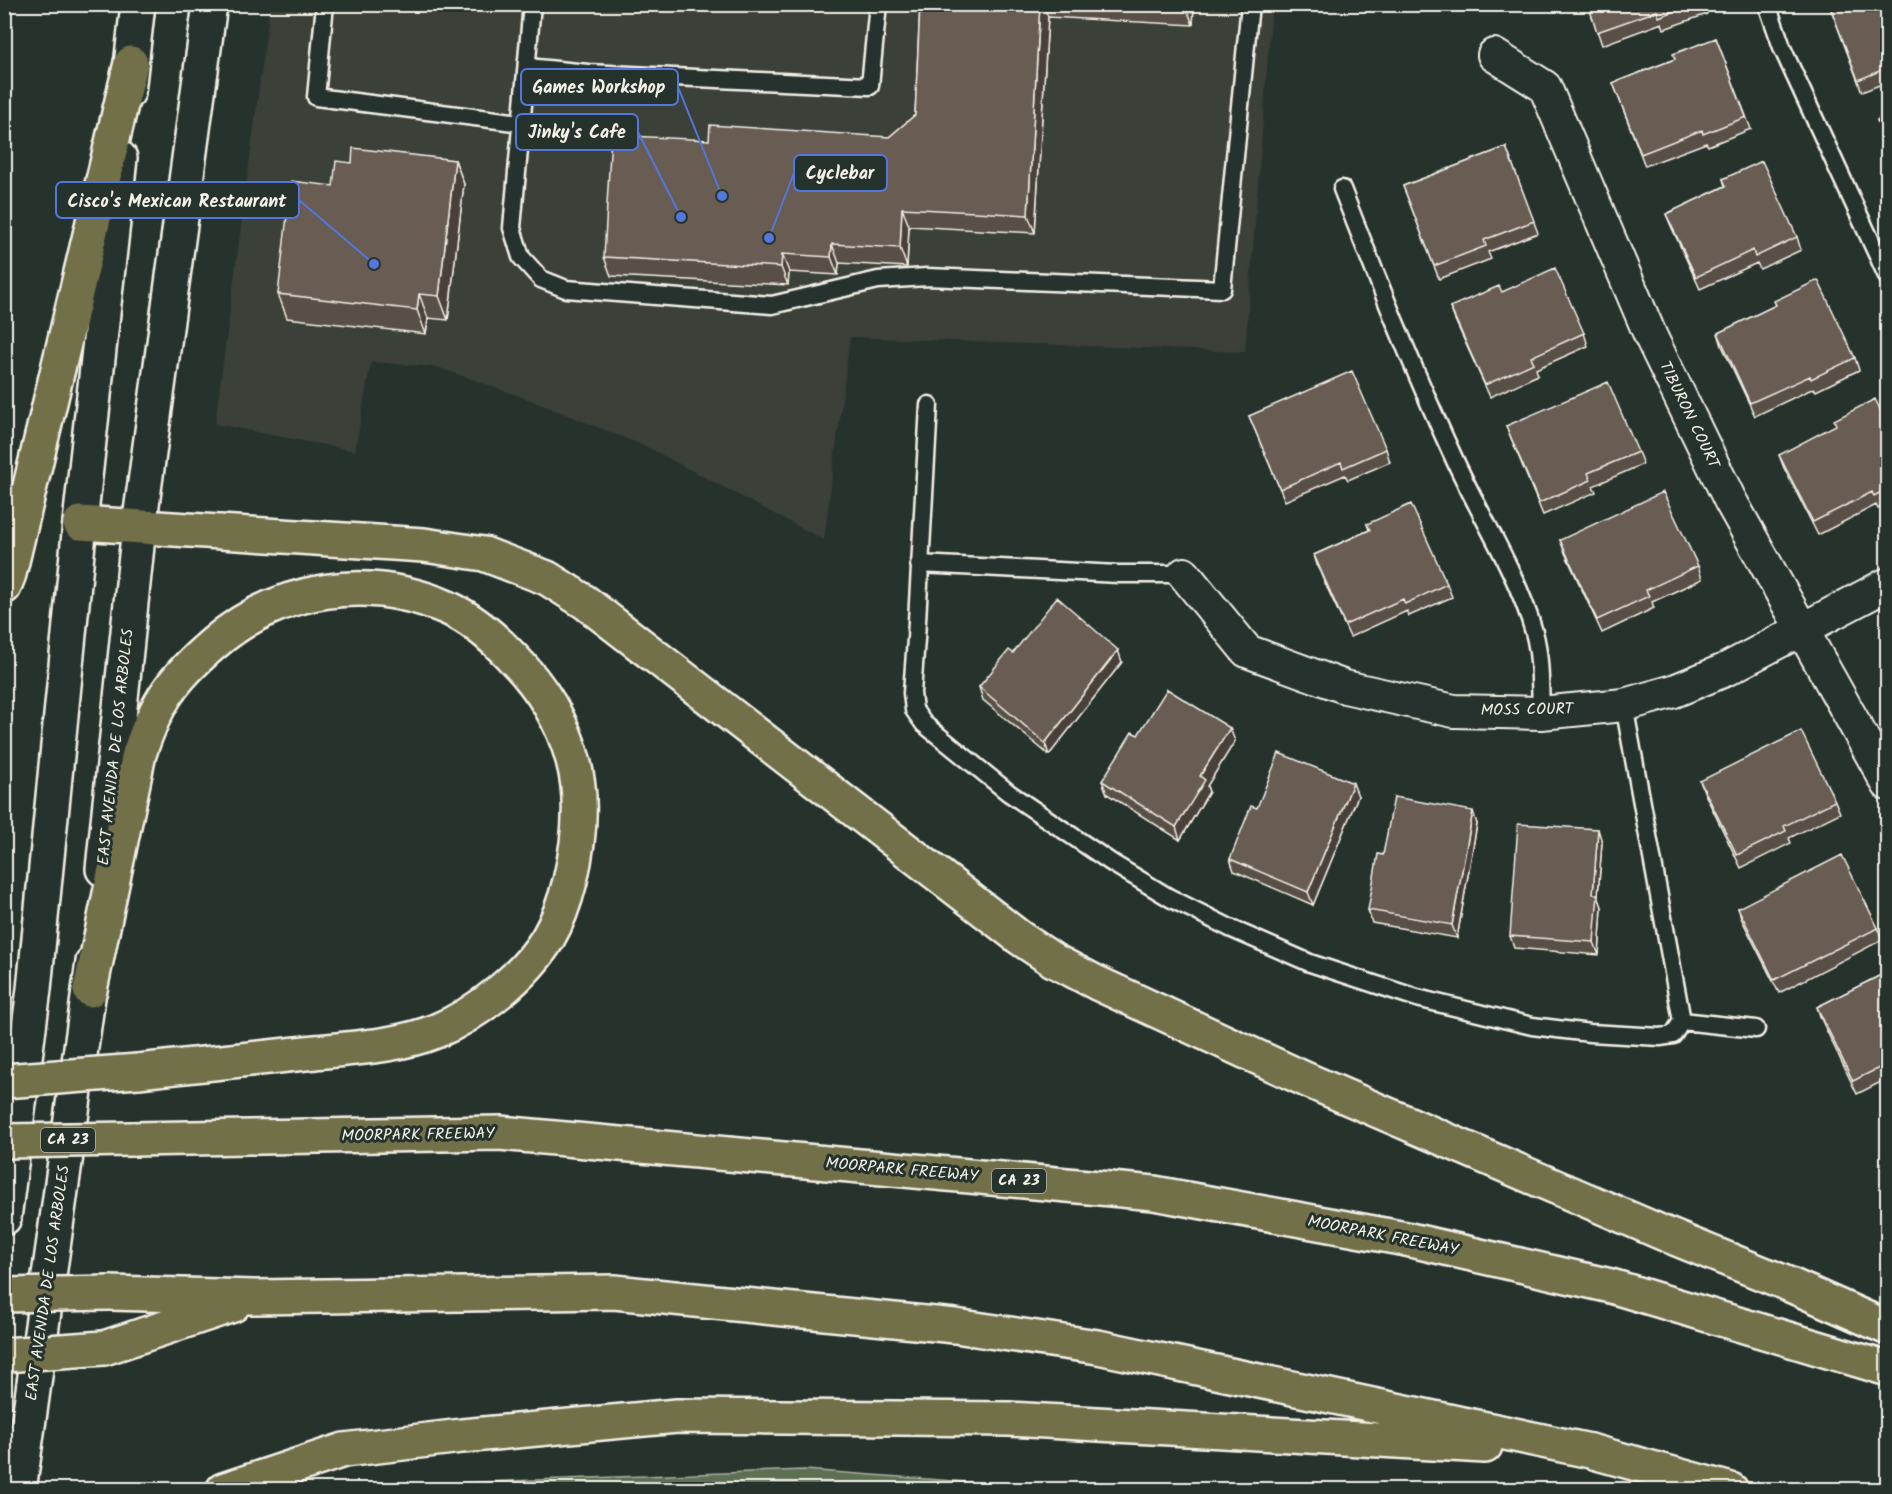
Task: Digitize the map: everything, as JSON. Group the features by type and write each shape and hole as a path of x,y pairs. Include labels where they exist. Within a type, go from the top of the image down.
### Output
{"highway":[{"path":"4,587 12,562 131,63"},
{"path":"80,523 424,545 484,554 547,578 585,602 1011,931 1053,960 1097,983 1307,1080 1887,1328"},
{"path":"4,1080 138,1071 404,1041 439,1030 473,1011 519,974 546,941 555,926 568,888 577,846 579,792 574,761 557,717 544,695 529,674 484,630 449,609 425,600 399,594 348,588 299,597 274,605 248,618 215,642 177,678 160,701 149,724 138,754 90,990"},
{"name":"MOORPARK FREEWAY","path":"4,1141 500,1133 1154,1193 1406,1239 1611,1286 1887,1369"},
{"path":"4,1295 110,1293 255,1297 614,1292 955,1326 1098,1347 1590,1451 1731,1490"},
{"path":"4,1355 104,1348 255,1297"},
{"path":"223,1490 344,1450 462,1436 677,1416 1010,1419 1590,1451"}],"main road":[{"path":"4,1218 34,989 80,523 138,4"},
{"name":"EAST AVENIDA DE LOS ARBOLES","path":"19,1490 90,990 139,527 210,4"}],"street":[{"name":"TIBURON COURT","path":"1494,55 1545,87 1651,337 1730,500 1887,784"},
{"name":"MOSS COURT","path":"1184,573 1247,651 1345,687 1454,711 1540,713 1624,705 1674,691 1725,670 1887,584"}],"lane":[{"path":"325,4 316,97 521,123"},
{"path":"532,4 512,228 521,257 542,279 566,289 772,305 878,280 927,277 1222,289 1250,4"},
{"path":"526,67 588,73 870,86 878,4"},
{"path":"1767,4 1783,50 1887,278"},
{"path":"1342,189 1452,456 1515,582 1534,633 1540,676 1540,713"},
{"path":"929,405 912,693 914,710 924,724 1009,793 1112,863 1170,897 1310,963 1417,998 1532,1026 1590,1033 1660,1037 1673,1035 1682,1021 1624,705"},
{"path":"919,564 1118,574 1184,573"},
{"path":"1682,1021 1756,1029"}],"shaded area":[{"path":"270,5 1272,5 1245,352 850,337 824,540 647,447 525,398 437,367 371,362 355,451 215,424"}],"green space":[{"path":"805,1470 1061,1489 350,1489 376,1486"}],"building":[{"path":"920,4 1040,4 1028,215 902,208 900,248 832,244 831,257 782,254 781,267 604,257 611,135 709,140 710,125 889,137 915,115"},
{"path":"1155,4 1186,4 1186,6"},
{"path":"1588,4 1694,4 1659,17 1657,11 1597,32"},
{"path":"1829,4 1887,4 1887,68 1858,80"},
{"path":"1716,38 1746,117 1703,134 1702,130 1641,154 1613,83 1675,59 1673,54"},
{"path":"1887,115 1887,144 1877,120"},
{"path":"1506,147 1534,221 1484,240 1486,246 1434,266 1403,186"},
{"path":"353,148 455,160 439,296 419,294 417,310 278,294 291,181 333,186 336,161 352,163"},
{"path":"1762,161 1797,237 1755,257 1753,250 1696,277 1666,214 1726,186 1723,179"},
{"path":"1555,268 1584,333 1531,357 1534,363 1485,385 1450,307 1499,286 1502,292"},
{"path":"1818,280 1855,358 1811,379 1810,376 1750,403 1718,333 1776,305 1774,301"},
{"path":"1352,371 1386,449 1343,468 1341,462 1280,489 1249,416"},
{"path":"1608,382 1638,452 1588,473 1591,480 1539,503 1506,426"},
{"path":"1875,399 1887,423 1887,489 1874,496 1872,492 1813,522 1779,455 1836,425 1834,420"},
{"path":"1663,492 1698,566 1646,590 1649,596 1597,620 1560,540"},
{"path":"1411,504 1447,584 1405,604 1403,599 1345,625 1314,555 1370,530 1367,524"},
{"path":"1057,597 1118,650 1045,743 979,687 1009,650 1013,653"},
{"path":"1167,689 1230,728 1200,776 1205,780 1176,827 1102,781 1132,732 1138,735"},
{"path":"1801,731 1835,801 1784,826 1786,831 1737,855 1700,781"},
{"path":"1279,753 1353,783 1308,892 1230,859 1251,806 1257,808"},
{"path":"1394,797 1473,811 1452,925 1368,910 1378,854 1383,855"},
{"path":"1518,824 1598,829 1593,894 1598,894 1594,942 1510,936"},
{"path":"1842,855 1878,928 1774,980 1738,908"},
{"path":"1887,972 1887,1064 1853,1081 1817,1007"}],"place":[{"name":"Games Workshop","path":"722,196"},
{"name":"Jinky's Cafe","path":"681,217"},
{"name":"Cyclebar","path":"769,238"},
{"name":"Cisco's Mexican Restaurant","path":"374,264"}]}
